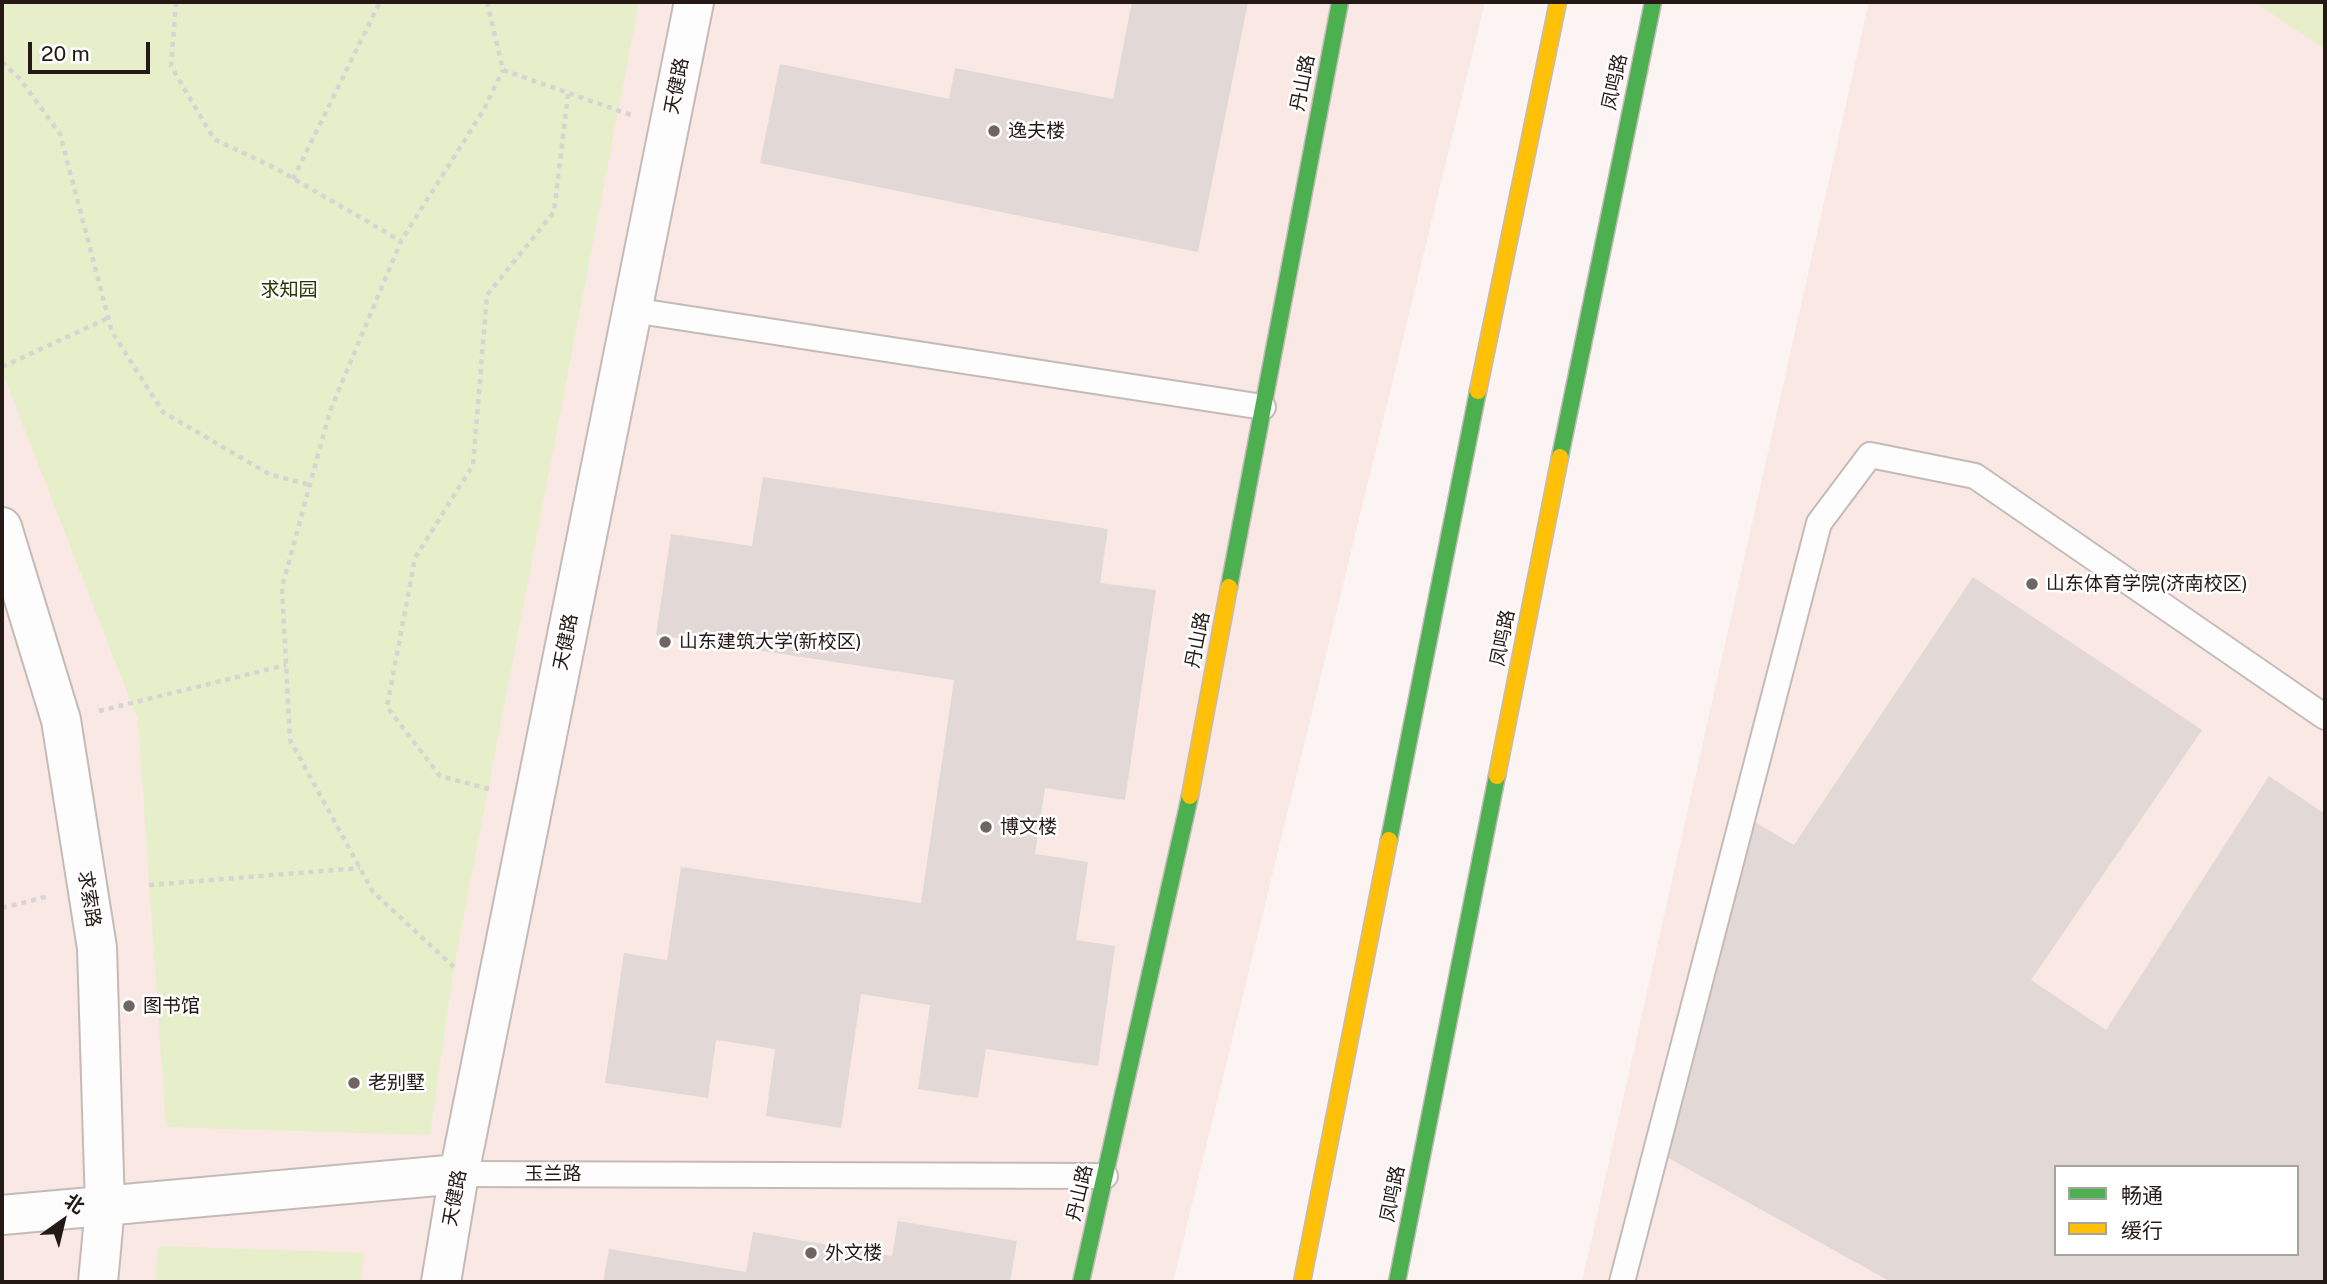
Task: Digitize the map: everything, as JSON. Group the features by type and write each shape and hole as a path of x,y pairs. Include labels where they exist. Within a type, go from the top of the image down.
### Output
{"main road":[{"name":"丹山路","path":"1081,1282 1180,846 1340,2"},
{"path":"1302,1282 1463,463 1558,2"},
{"name":"凤鸣路","path":"1397,1282 1557,469 1653,2"}],"street":[{"name":"天健路","path":"441,1282 459,1174 694,2"},
{"name":"求索路","path":"2,527 61,720 97,948 105,1207 98,1282"},
{"name":"玉兰路","path":"2,1215 459,1174"}],"lane":[{"path":"632,310 1263,407"},
{"path":"1622,1282 1819,523 1870,455 1975,476 2325,717"},
{"name":"玉兰路","path":"459,1174 1105,1175"}],"path":[{"path":"176,2 171,66 214,139 293,179 401,241"},
{"path":"293,179 380,2"},
{"path":"454,967 373,892 290,740 282,587 330,411 401,241 483,111 503,70 487,2"},
{"path":"2,62 20,79 60,134 112,332 163,412 269,474 310,485"},
{"path":"503,70 617,112 669,125"},
{"path":"489,789 440,776 387,707 415,558 473,465 487,295 554,212 569,94"},
{"path":"2,367 108,318"},
{"path":"61,720 286,665"},
{"path":"149,885 360,868"},
{"path":"2,908 87,887"}],"shaded area":[{"name":"山东建筑大学(新校区)","path":"2,2 1485,2 1173,1282 2,1282"},
{"name":"山东体育学院(济南校区)","path":"1869,2 2325,2 2325,1282 1582,1282"}],"green space":[{"name":"求知园","path":"2,2 639,2 454,967 430,1135 166,1127 138,720 2,371"},
{"path":"2254,2 2325,2 2325,49"},
{"path":"159,1246 364,1253 360,1282 155,1282"}],"building":[{"name":"逸夫楼","path":"1132,2 1248,2 1198,252 760,163 780,64 949,99 955,68 1113,99"},
{"name":"博文楼","path":"763,477 1108,529 1100,583 1156,590 1125,800 1045,788 1035,854 1088,862 1076,940 1115,946 1098,1066 986,1049 978,1098 918,1089 930,1005 861,994 841,1128 766,1116 775,1049 716,1040 708,1098 605,1083 624,953 667,960 681,867 921,903 954,680 656,635 671,534 752,546"},
{"path":"1973,577 2202,730 2031,980 2106,1030 2269,776 2325,814 2325,1282 1891,1282 1656,1151 1751,820 1794,845"},
{"name":"外文楼","path":"898,1221 1017,1241 1010,1282 603,1282 609,1249 746,1272 753,1232 892,1256"}],"traffic: fast":[{"path":"1229,587 1340,2"},
{"path":"1560,457 1653,2"},
{"path":"1389,840 1478,391"},
{"path":"1397,1282 1497,776"},
{"path":"1081,1282 1190,796"}],"traffic: slow":[{"path":"1478,391 1558,2"},
{"path":"1497,776 1560,457"},
{"path":"1190,796 1229,587"},
{"path":"1302,1282 1389,840"}],"place":[{"name":"逸夫楼","path":"994,131"},
{"name":"山东体育学院(济南校区)","path":"2032,584"},
{"name":"山东建筑大学(新校区)","path":"665,642"},
{"name":"博文楼","path":"986,827"},
{"name":"图书馆","path":"129,1006"},
{"name":"老别墅","path":"354,1083"},
{"name":"外文楼","path":"811,1253"}]}
